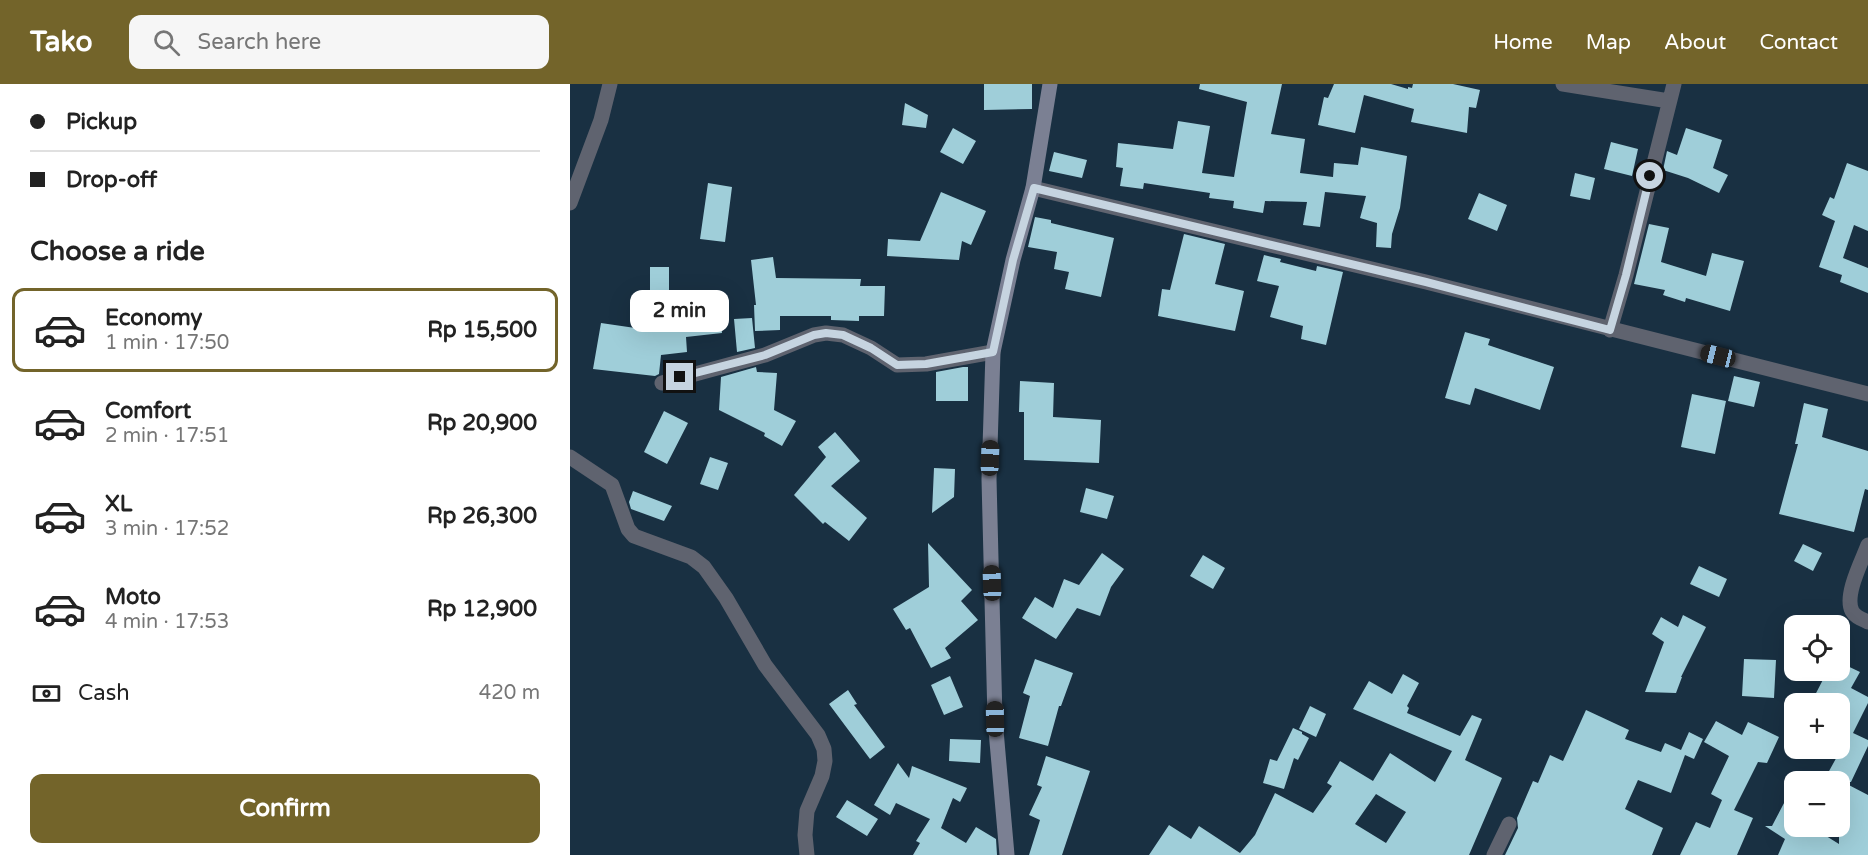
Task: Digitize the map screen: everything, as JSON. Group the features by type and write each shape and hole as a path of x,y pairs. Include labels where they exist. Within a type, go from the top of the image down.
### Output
{"main road":[{"path":"1007,855 995,719 989,479 993,352 1013,260 1034,188 1050,84"}],"street":[{"path":"570,203 601,120 610,84"},
{"path":"1563,84 1669,101"},
{"path":"1610,330 1674,84"},
{"path":"1034,188 1426,282 1868,394"},
{"path":"662,383 765,355 814,335 826,333 843,335 871,348 897,365 926,364 993,352"},
{"path":"570,457 612,485 628,529 634,536 691,557 704,567 726,598 765,665 818,735 824,749 825,761 822,776 807,811 805,835 807,855"},
{"path":"1868,545 1856,575 1851,600 1851,608 1855,614 1868,621"},
{"path":"1494,855 1509,824"}],"building":[{"path":"984,84 1032,84 1032,109 984,110"},
{"path":"1200,84 1282,84 1271,134 1305,139 1300,173 1333,177 1334,163 1358,165 1361,147 1407,156 1400,208 1392,234 1391,248 1376,247 1377,223 1360,218 1366,196 1325,192 1320,227 1303,225 1307,202 1265,201 1263,213 1233,208 1234,201 1209,198 1210,193 1144,183 1143,189 1120,186 1123,168 1116,167 1118,143 1173,149 1178,121 1210,126 1202,173 1234,177 1247,102 1199,89"},
{"path":"1334,84 1391,84 1408,89 1408,87 1412,88 1413,84 1453,84 1480,90 1476,108 1469,107 1467,133 1411,122 1414,109 1364,95 1355,133 1318,125 1324,97 1328,98"},
{"path":"905,103 928,115 926,128 902,125"},
{"path":"953,128 976,141 963,164 940,152"},
{"path":"1686,128 1722,140 1713,168 1728,175 1719,193 1688,178 1663,170 1667,151 1677,155"},
{"path":"1611,142 1638,149 1632,176 1604,169"},
{"path":"1054,152 1087,160 1082,178 1049,171"},
{"path":"1847,163 1868,171 1868,231 1854,225 1843,258 1868,268 1868,293 1840,282 1842,275 1819,267 1835,221 1822,215 1830,197 1834,199"},
{"path":"1575,173 1595,178 1590,200 1570,196"},
{"path":"708,183 732,187 725,242 700,239"},
{"path":"941,192 986,211 971,245 962,241 959,260 887,256 888,239 920,241"},
{"path":"1479,193 1507,205 1497,231 1468,219"},
{"path":"1035,217 1114,238 1101,297 1065,289 1069,272 1054,269 1057,252 1028,247"},
{"path":"1649,224 1669,228 1661,262 1706,276 1712,253 1744,261 1730,311 1686,298 1685,302 1663,295 1665,290 1634,284"},
{"path":"1184,234 1225,244 1215,284 1244,291 1235,331 1158,316 1162,289 1170,290"},
{"path":"1264,255 1281,259 1280,262 1316,271 1317,266 1343,272 1326,345 1301,339 1303,326 1270,317 1279,286 1257,281"},
{"path":"773,257 776,278 861,279 860,286 885,286 884,316 859,316 859,321 831,320 831,316 780,316 780,330 755,331 754,305 756,305 751,260"},
{"path":"650,267 669,267 669,294 650,294"},
{"path":"717,293 722,333 686,337 687,352 661,355 659,374 655,376 593,369 601,323 642,329 642,324 664,327 660,300"},
{"path":"752,318 755,348 737,352 734,319"},
{"path":"1465,332 1490,339 1488,345 1554,367 1540,410 1475,388 1470,405 1445,398"},
{"path":"756,367 757,372 777,373 774,410 796,421 782,446 764,436 765,433 719,410 721,377"},
{"path":"968,367 968,401 936,401 936,372"},
{"path":"1734,376 1760,382 1754,407 1728,401"},
{"path":"1020,381 1054,383 1053,417 1101,420 1099,463 1024,460 1024,412 1019,412"},
{"path":"1692,394 1726,401 1715,454 1681,447"},
{"path":"1804,403 1828,409 1822,437 1868,451 1868,490 1865,489 1854,532 1779,514 1798,444 1795,444"},
{"path":"664,411 688,423 667,464 644,452"},
{"path":"835,432 860,461 831,486 867,518 849,541 825,522 823,524 794,495 826,457 818,447"},
{"path":"710,457 728,463 718,490 700,484"},
{"path":"934,468 955,469 954,497 932,513"},
{"path":"1086,488 1114,496 1107,519 1080,512"},
{"path":"633,491 672,506 664,521 631,509 629,502"},
{"path":"928,543 972,590 961,601 978,620 945,648 951,658 931,668 910,628 906,630 893,609 929,587"},
{"path":"1803,544 1822,553 1813,571 1794,561"},
{"path":"1102,553 1124,569 1111,587 1100,616 1077,608 1056,639 1022,618 1035,597 1053,608 1064,579 1079,585"},
{"path":"1203,555 1225,568 1213,589 1190,576"},
{"path":"1699,566 1727,579 1719,597 1690,584"},
{"path":"1683,615 1706,627 1681,677 1676,693 1645,692 1664,642 1652,634 1661,617 1678,627"},
{"path":"1035,659 1073,673 1061,706 1059,706 1048,746 1019,738 1030,696 1023,693"},
{"path":"1744,659 1776,660 1774,698 1742,696"},
{"path":"1850,667 1860,672 1851,688 1868,697 1868,703 1853,733 1868,740 1868,746 1851,782 1850,771 1829,771 1836,759 1850,759 1850,693 1816,693 1822,681 1850,681"},
{"path":"1403,674 1419,683 1407,706 1409,708 1407,713 1460,736 1472,715 1482,719 1465,760 1502,778 1469,855 1149,855 1169,825 1191,839 1199,826 1240,853 1255,835 1275,793 1313,813 1332,786 1327,783 1340,761 1373,781 1390,753 1435,782 1452,751 1353,709 1369,681 1392,694","holes":["1376,794 1406,812 1386,843 1355,824"]},
{"path":"950,676 963,707 944,715 931,685"},
{"path":"848,690 857,704 854,705 885,747 870,759 829,704"},
{"path":"1310,706 1326,714 1316,737 1299,729"},
{"path":"1586,710 1629,730 1625,739 1661,752 1665,743 1681,750 1689,732 1703,739 1694,759 1685,755 1671,793 1638,780 1625,809 1663,828 1652,855 1505,855 1518,828 1517,818 1533,781 1538,783 1550,755 1563,761"},
{"path":"1716,721 1742,735 1748,722 1779,737 1767,763 1758,762 1734,810 1753,818 1737,855 1680,855 1696,822 1710,828 1722,800 1711,794 1729,756 1704,742"},
{"path":"1293,728 1309,738 1298,760 1294,758 1284,789 1263,783 1270,759 1277,761"},
{"path":"950,739 981,740 980,763 949,761"},
{"path":"1046,756 1090,771 1062,855 1029,855 1040,820 1029,815 1042,787 1037,785"},
{"path":"898,763 909,778 912,766 967,788 960,802 953,798 941,828 966,843 976,827 996,839 997,855 913,855 920,843 916,841 930,819 896,803 890,815 874,805"},
{"path":"1850,786 1868,795 1868,855 1778,855 1785,839 1765,826 1772,826 1784,803 1784,837 1828,837 1839,844 1839,837 1850,837"},
{"path":"847,800 878,819 867,836 836,817"}],"route":[{"path":"680,377 765,355 814,335 826,333 843,335 871,348 897,365 926,364 993,352 1013,260 1034,188 1251,242 1426,282 1610,330 1650,176"}]}
